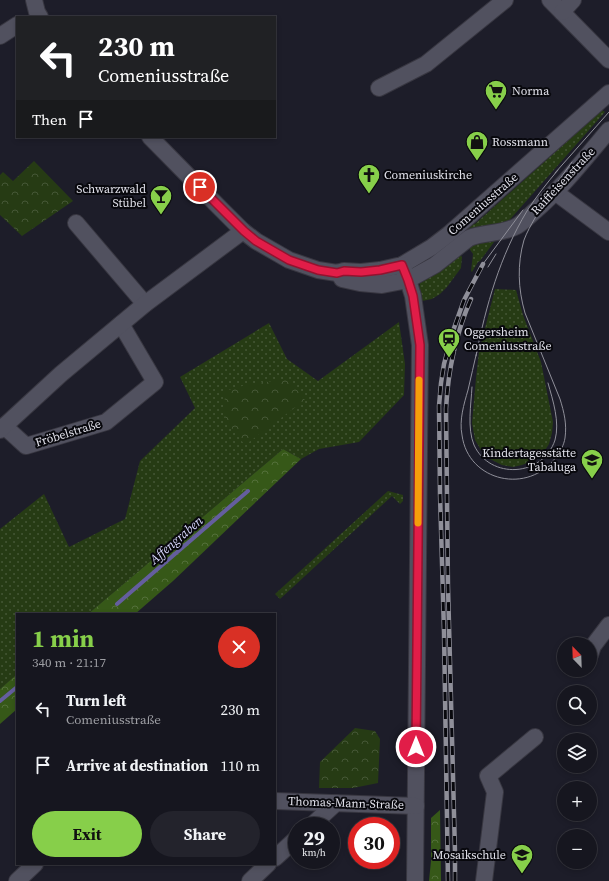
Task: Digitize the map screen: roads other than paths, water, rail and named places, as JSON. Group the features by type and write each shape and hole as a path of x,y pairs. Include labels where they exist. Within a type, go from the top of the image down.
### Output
{"street":[{"path":"379,88 426,64 505,0"},
{"path":"550,0 609,60"},
{"path":"562,12 573,0"},
{"path":"0,36 16,26"},
{"name":"Comeniusstraße","path":"151,138 244,231 256,241 289,260 318,270 337,273 344,271 361,272 380,270 402,265 432,247 449,234 609,93"},
{"name":"Raiffeisenstraße","path":"408,280 435,265 475,235 517,226 556,192 609,130"},
{"path":"556,192 609,232"},
{"path":"76,223 145,304"},
{"name":"Fröbelstraße","path":"121,324 155,382 106,422 26,446 2,428 61,374 121,324 145,304 244,231"},
{"path":"402,265 413,296 420,345 415,881"},
{"name":"Comeniusstraße","path":"337,273 342,278 360,283 382,285 408,280"},
{"path":"597,641 609,625"},
{"path":"484,881 495,792 488,776 535,737"},
{"name":"Thomas-Mann-Straße","path":"276,801 416,806"},
{"path":"321,817 336,803"},
{"path":"276,857 288,846"},
{"path":"16,881 34,865"},
{"path":"250,881 267,865"}],"waterway":[{"name":"Affengraben","path":"117,604 248,491"},
{"name":"Affengraben","path":"0,701 16,688"}],"tram line":[{"path":"555,173 609,112"},
{"path":"477,351 462,418 461,429 467,451 475,464 487,473 501,478 516,479 531,476 544,469 557,455 564,443 566,428 560,399 525,313 519,276 520,258 524,240 539,211 572,162"},
{"path":"476,356 489,300 509,245 527,211 558,170"},
{"path":"483,264 523,210"},
{"path":"488,267 496,254"},
{"path":"472,387 470,424 474,445 482,456 492,464 503,469 516,470 528,467 540,461 549,452 555,440 557,426 554,404 548,383"}],"railway":[{"path":"448,881 439,406 444,364 453,331 464,300 483,264"},
{"path":"455,881 448,586 446,409 454,352 461,325 471,299"}],"place":[{"name":"Norma","path":"496,110"},
{"name":"Rossmann","path":"477,162"},
{"name":"Comeniuskirche","path":"369,194"},
{"name":"Schwarzwald Stübel","path":"161,216"},
{"name":"Oggersheim Comeniusstraße","path":"449,358"},
{"name":"Kindertagesstätte Tabaluga","path":"592,480"},
{"name":"Mosaikschule","path":"522,874"}]}
